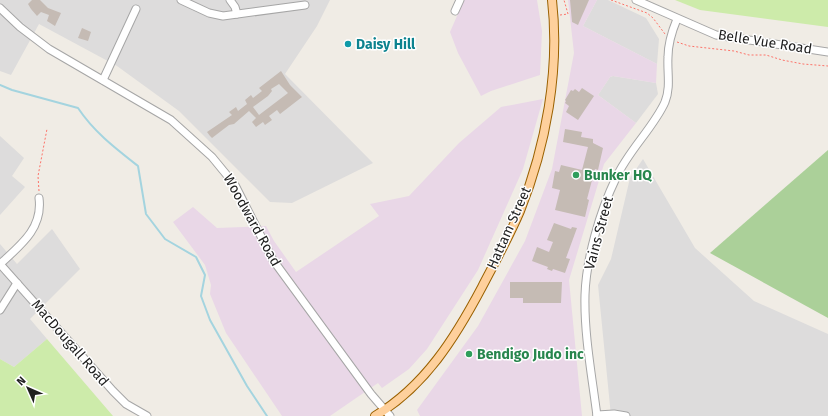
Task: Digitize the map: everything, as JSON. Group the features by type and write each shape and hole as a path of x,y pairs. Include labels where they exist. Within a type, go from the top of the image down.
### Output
{"main road":[{"name":"Hattam Street","path":"375,416 387,413 420,380 447,347 497,259 520,211 538,156 548,108 552,75 552,0"}],"street":[{"path":"181,0 215,15 306,6"},
{"path":"230,0 236,8 237,14"},
{"path":"455,11 460,0"},
{"name":"Belle Vue Road","path":"636,0 716,35 828,52"},
{"name":"Woodward Road","path":"0,8 41,43 171,120 201,145 225,172 245,203 273,260 387,413"},
{"path":"103,80 136,9"},
{"name":"Vains Street","path":"597,416 586,315 585,294 589,267 600,223 615,179 664,103 668,87 670,38 677,19"},
{"path":"0,264 28,236 37,223 41,209 39,198"},
{"name":"MacDougall Road","path":"0,264 112,391 126,404 147,416"},
{"path":"0,310 17,283"},
{"path":"597,416 614,414 626,416"}],"path":[{"path":"553,16 568,14 564,0"},
{"path":"611,0 647,14 670,38 689,46 734,51 749,55 766,55 782,60 828,66"},
{"path":"39,198 38,176 47,129"}],"shaded area":[{"path":"0,0 330,0 317,26 285,74 373,163 292,203 270,202 179,111 117,66 39,24 11,75 0,71"},
{"path":"464,0 537,0 542,31 540,75 491,91 481,96 458,53 450,32"},
{"path":"568,0 597,0 583,26 657,64 656,83 613,76 610,77 598,95 636,123 604,164 569,280 582,416 420,416 417,410 478,326 525,241 552,169 574,53"},
{"path":"597,0 608,0 646,18 659,39 657,64 583,26"},
{"path":"613,76 656,83 658,94 636,123 598,95 610,77"},
{"path":"543,99 523,169 478,270 427,349 409,369 382,388 378,383 330,416 282,416 226,333 210,294 211,285 205,265 173,222 193,207 217,228 266,226 274,241 296,272 379,216 370,204 409,196 459,143 501,107"},
{"path":"0,136 24,158 12,176 25,187 0,215"},
{"path":"643,159 695,248 754,301 828,334 828,416 611,416 598,285 611,259 630,178"},
{"path":"52,229 80,269 30,319 47,339 14,367 0,359 0,244 17,264"}],"green space":[{"path":"675,0 828,0 828,27 700,10"},
{"path":"828,150 828,318 710,253"},
{"path":"47,339 113,416 0,416 0,359 14,367"}],"building":[{"path":"32,0 40,0 48,8 61,13 55,26 47,21 49,15 41,12 37,16 28,4"},
{"path":"570,0 589,0 578,25 572,22"},
{"path":"82,28 91,32 88,41 78,38"},
{"path":"281,71 290,85 302,97 280,114 277,110 269,116 272,120 265,125 263,122 256,127 252,122 256,118 249,111 234,124 229,125 212,138 207,132 232,115 229,112 236,107 238,111 247,104 245,100 251,95 253,98 262,91 259,88","holes":["279,84 288,93 259,115 253,107 268,96 272,91 271,89"]},
{"path":"582,88 594,96 578,120 566,112 569,106 565,103 565,100 571,90 573,91 575,89 579,92"},
{"path":"565,129 582,132 581,137 593,139 593,143 603,148 598,170 595,169 587,199 589,200 585,217 555,210 560,190 552,188 555,171 559,172 561,165 582,170 588,147 563,142"},
{"path":"554,223 571,229 572,227 577,228 566,258 570,259 565,273 553,269 552,271 547,269 548,267 532,261 537,247 549,252 553,242 547,240"},
{"path":"510,282 562,282 561,303 523,303 523,298 510,298"}],"waterway":[{"path":"0,85 12,90 78,108 98,132 138,166 146,214 165,239 196,257 205,275 201,296 210,320 247,386 267,416"}],"place":[{"name":"Daisy Hill","path":"348,44"},
{"name":"Bunker HQ","path":"576,175"},
{"name":"Bendigo Judo inc","path":"469,354"}]}
